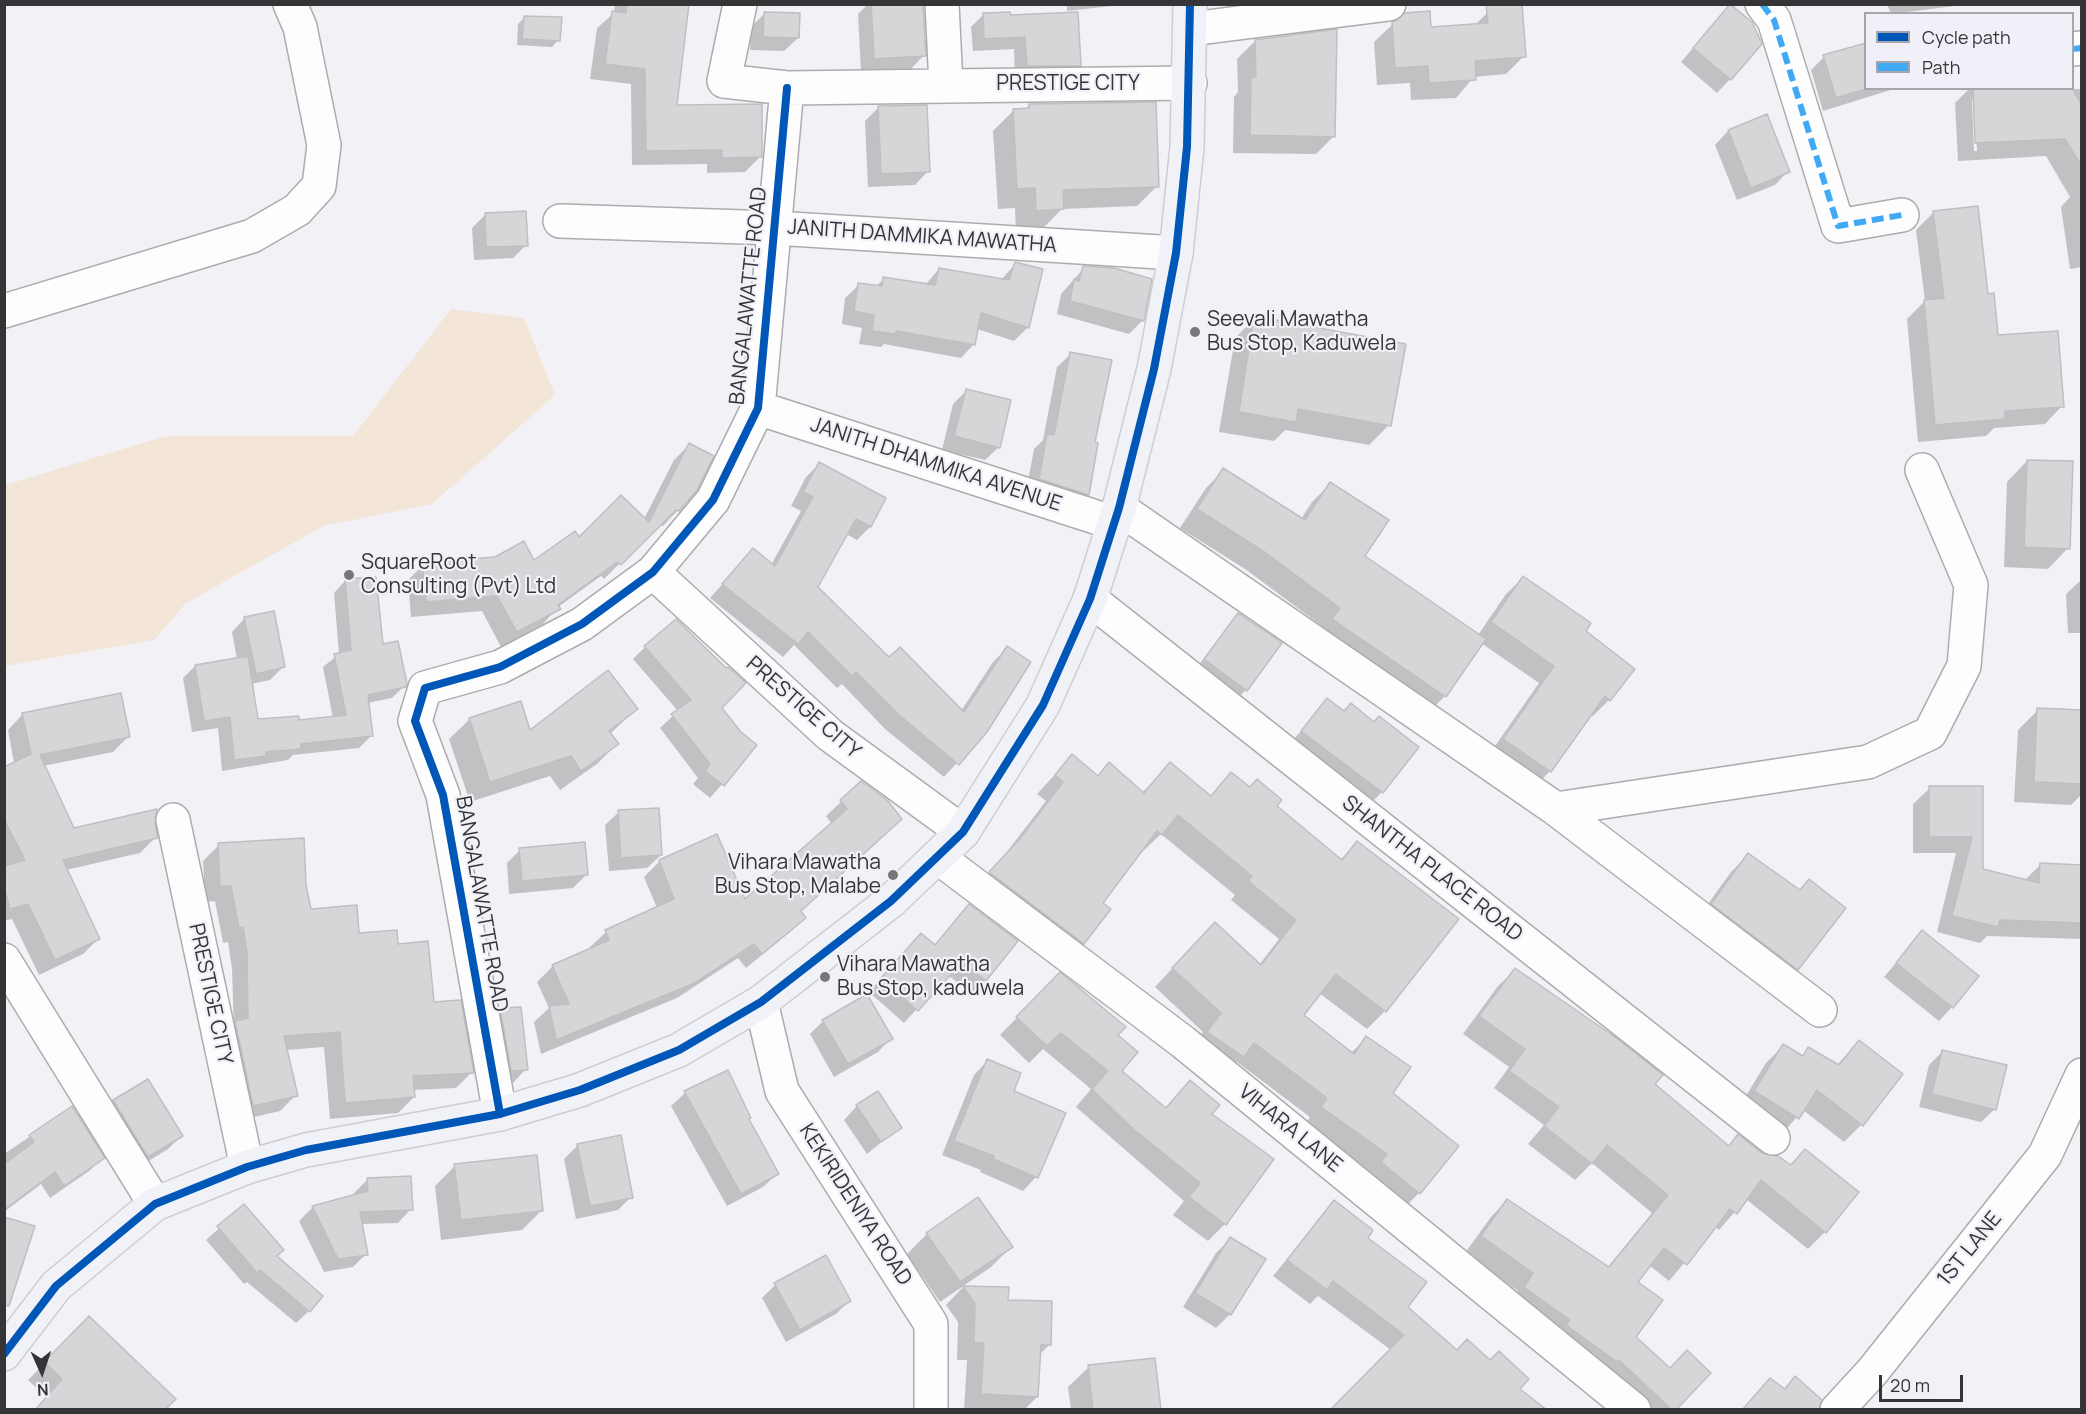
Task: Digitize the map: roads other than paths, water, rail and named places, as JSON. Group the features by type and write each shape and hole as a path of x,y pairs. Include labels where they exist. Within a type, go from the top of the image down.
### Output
{"main road":[{"path":"4,1354 56,1286 155,1204 247,1167 306,1150 501,1114 580,1090 679,1050 761,1002 891,901 939,858 963,832 1043,705 1090,599 1117,515 1154,369 1176,253 1190,83 1190,17"}],"street":[{"path":"4,311 252,236 297,210 319,186 324,145 300,27 290,4"},
{"name":"PRESTIGE CITY","path":"740,4 724,81 787,88 1190,83"},
{"path":"942,4 946,85"},
{"path":"1190,17 1389,4"},
{"path":"1762,4 1774,20 1838,226 1902,215"},
{"name":"BANGALAWATTE ROAD","path":"501,1114 444,795 415,721 425,688 500,667 582,624 653,572 713,500 758,408 787,88"},
{"name":"JANITH DAMMIKA MAWATHA","path":"560,221 775,228 1176,253"},
{"name":"JANITH DHAMMIKA AVENUE","path":"758,408 1117,515 1556,809 1820,1010"},
{"path":"1556,809 1868,762 1930,733 1964,666 1971,585 1922,470"},
{"name":"PRESTIGE CITY","path":"653,572 830,735 963,832"},
{"name":"SHANTHA PLACE ROAD","path":"1090,599 1773,1138"},
{"name":"PRESTIGE CITY","path":"173,820 247,1167"},
{"name":"VIHARA LANE","path":"939,858 1183,1042 1626,1407"},
{"path":"4,960 155,1204"},
{"name":"KEKIRIDENIYA ROAD","path":"761,1002 782,1091 931,1324 931,1410"},
{"name":"1ST LANE","path":"1837,1410 1872,1372 2045,1155 2082,1075"}],"place":[{"name":"Seevali Mawatha Bus Stop, Kaduwela","path":"1195,332"},
{"name":"SquareRoot Consulting (Pvt) Ltd","path":"349,575"},
{"name":"Vihara Mawatha Bus Stop, Malabe","path":"893,875"},
{"name":"Vihara Mawatha Bus Stop, kaduwela","path":"825,977"}]}
